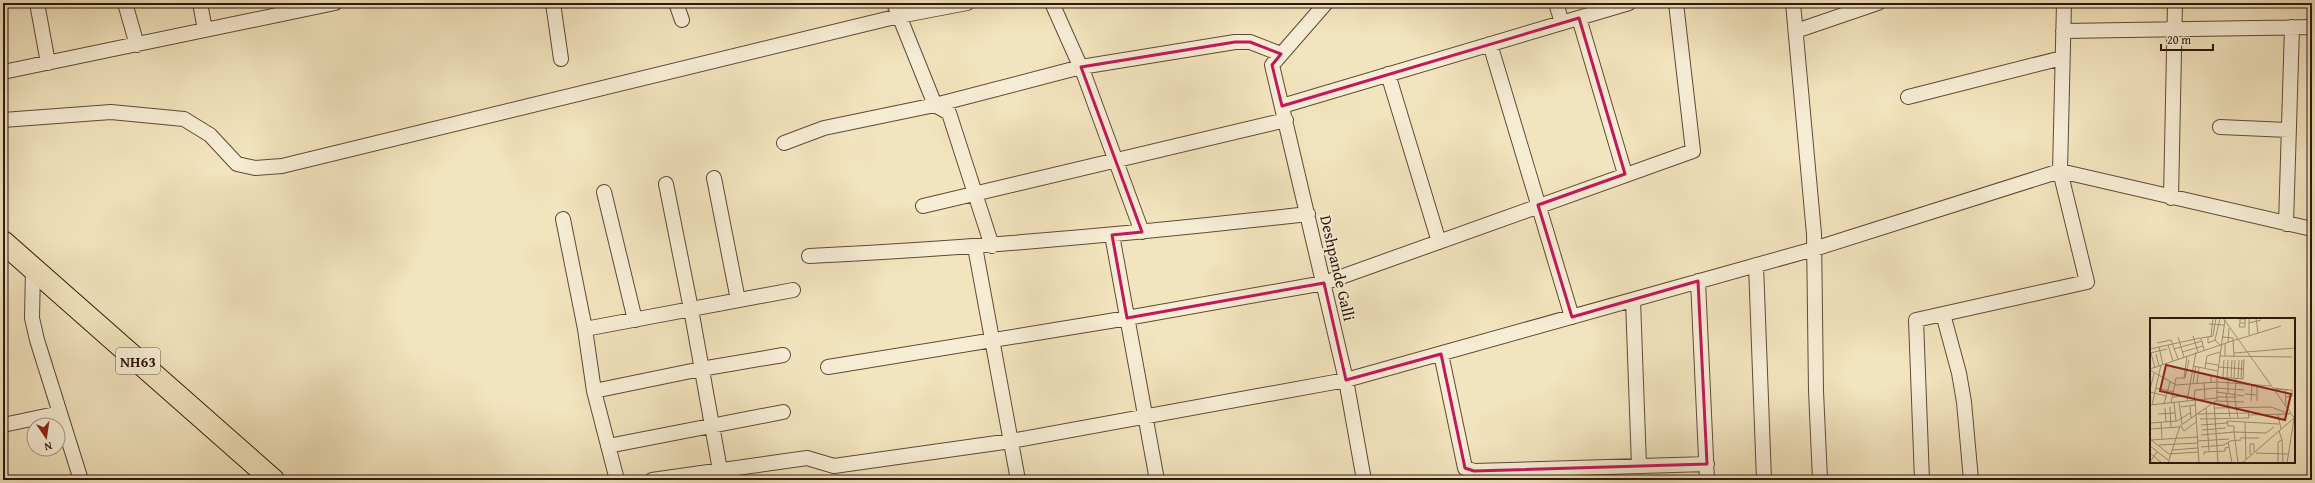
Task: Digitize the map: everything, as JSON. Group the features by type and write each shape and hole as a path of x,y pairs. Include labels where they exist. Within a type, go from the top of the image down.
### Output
{"highway":[{"name":"NH63","path":"3,242 273,480"}],"street":[{"path":"37,3 48,63"},
{"path":"125,3 137,45"},
{"path":"200,3 205,30"},
{"path":"3,72 335,3"},
{"path":"553,3 561,59"},
{"path":"676,3 682,20"},
{"path":"894,3 935,105 949,113 992,246"},
{"path":"3,120 111,112 184,119 210,135 224,153 237,164 255,168 282,166 899,16 967,3"},
{"path":"1052,3 1081,67 1142,232"},
{"path":"784,143 824,128 935,105 1081,67 1235,42 1250,42 1276,60 1313,9 1326,3"},
{"path":"1556,3 1562,23"},
{"path":"1282,106 1629,3"},
{"path":"828,367 1128,318 1324,283 1624,174 1693,151 1676,3"},
{"path":"1793,3 1814,249 1816,391 1820,480"},
{"path":"1796,31 1878,3"},
{"path":"1922,480 1916,320 2087,282 2060,171 2064,3"},
{"path":"2171,198 2175,3"},
{"path":"1579,18 1624,174"},
{"path":"2286,224 2292,27"},
{"path":"2063,31 2312,27"},
{"path":"1490,44 1572,317"},
{"path":"1908,96 2062,58"},
{"name":"Deshpande Galli","path":"1276,60 1282,106 1346,380 1364,480"},
{"path":"1388,74 1439,242"},
{"path":"923,206 1286,120"},
{"path":"2220,127 2289,130"},
{"path":"652,480 807,458 834,466 1011,441 1346,380 1814,249 2060,171 2171,198 2312,229"},
{"path":"714,178 738,300"},
{"path":"666,184 691,309 720,470"},
{"path":"604,192 635,320"},
{"path":"809,256 992,246 1112,236 1308,214"},
{"path":"563,219 585,329 594,391 617,480"},
{"path":"1112,236 1157,480"},
{"path":"975,247 1018,480"},
{"path":"1756,265 1764,480"},
{"path":"33,269 32,318 36,340 81,480"},
{"path":"1698,281 1707,480"},
{"path":"585,329 793,290"},
{"path":"1633,300 1639,466"},
{"path":"1943,314 1959,373 1964,402 1971,480"},
{"path":"1441,354 1465,468 1474,471 1707,464"},
{"path":"594,391 701,369 783,355"},
{"path":"608,446 713,427 783,412"},
{"path":"3,425 60,413"}],"highlighted area":[{"path":"1579,18 1625,174 1538,205 1572,317 1698,281 1707,464 1474,471 1465,468 1441,354 1346,380 1324,283 1127,318 1112,235 1142,232 1081,67 1235,42 1250,42 1281,54 1272,65 1282,106"}]}
